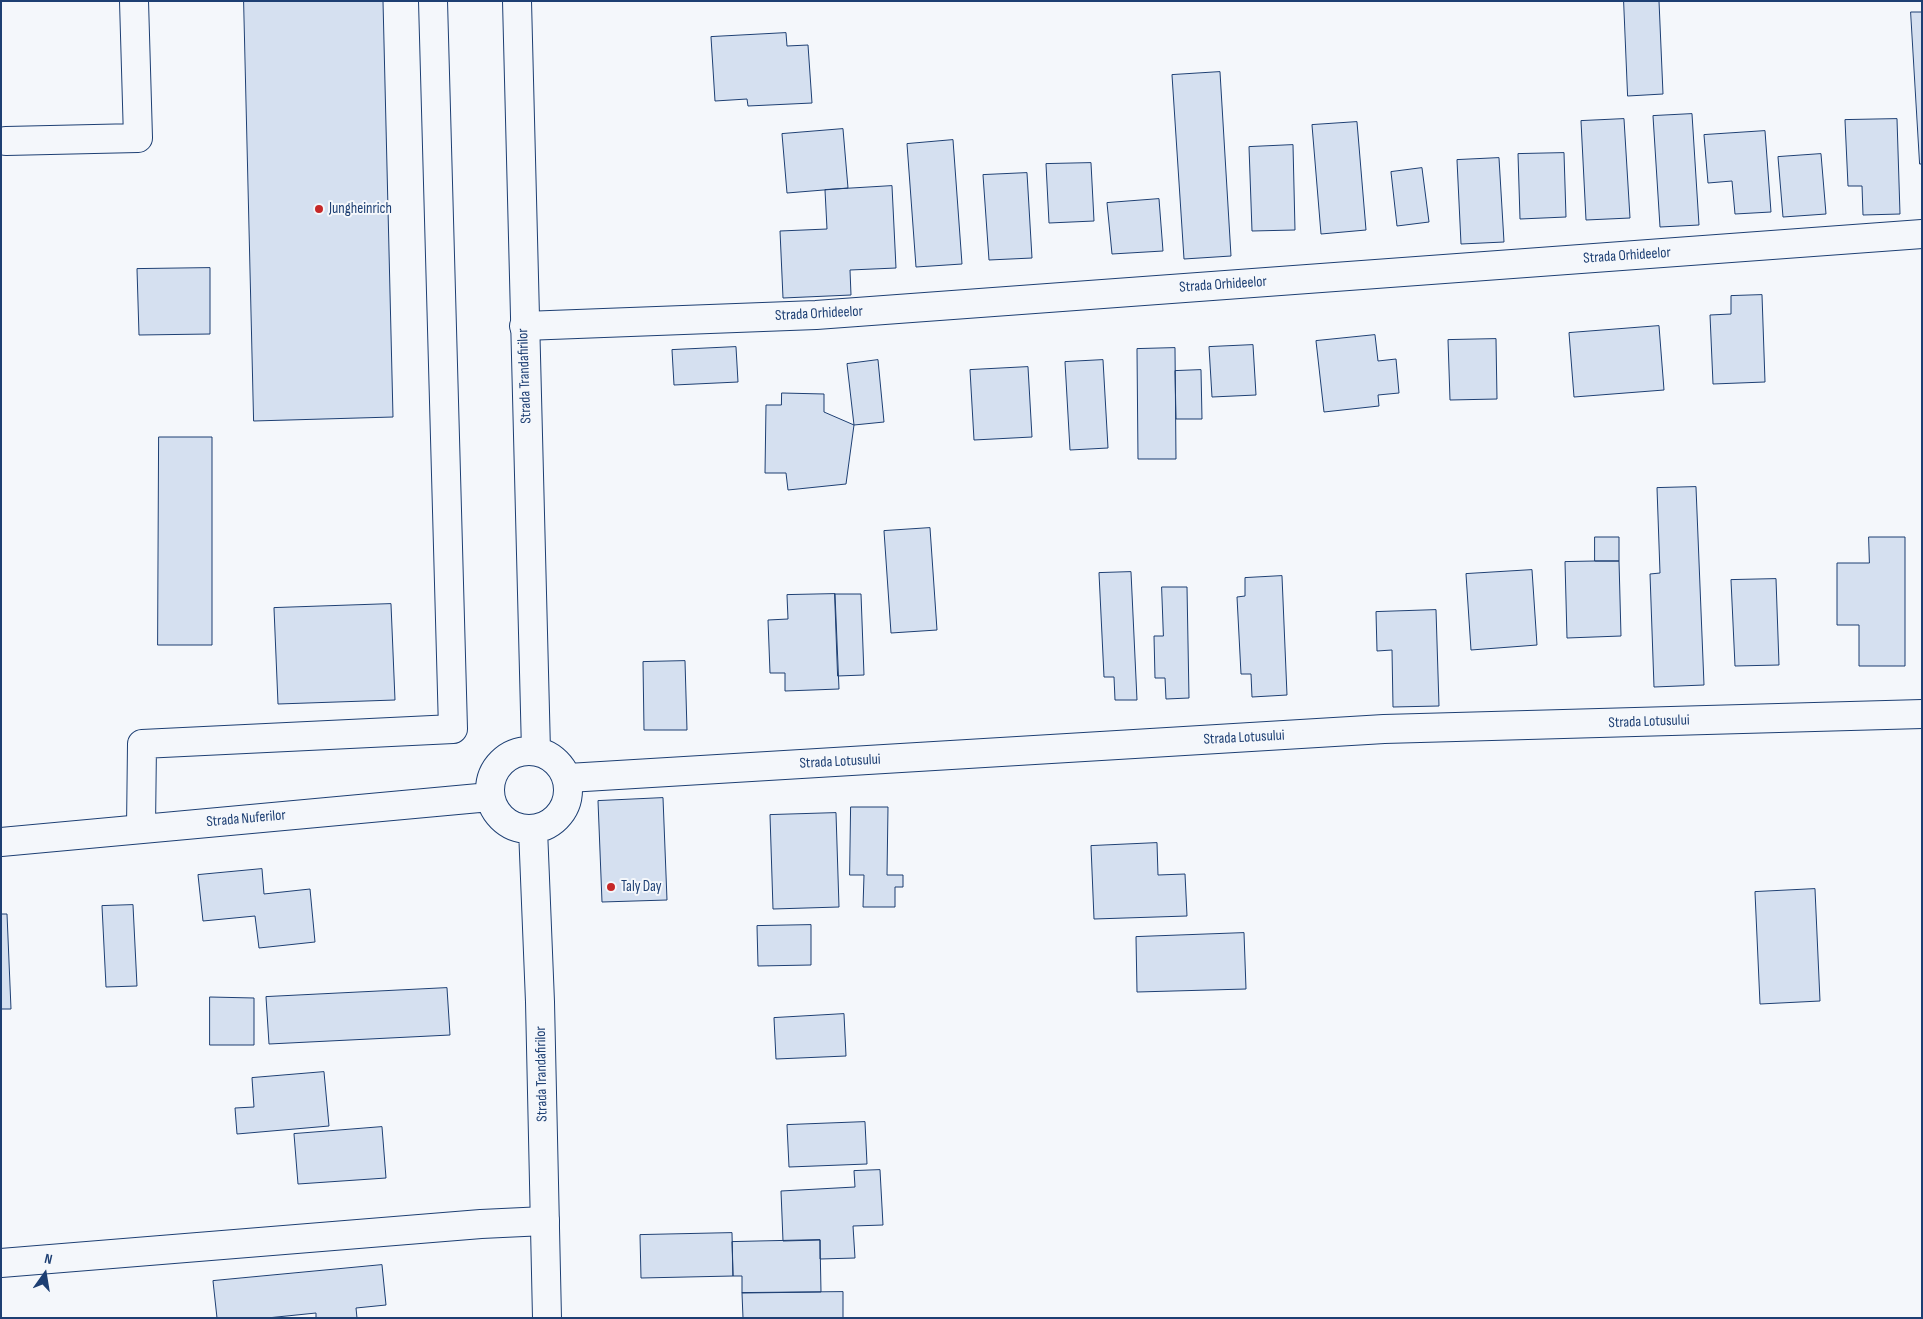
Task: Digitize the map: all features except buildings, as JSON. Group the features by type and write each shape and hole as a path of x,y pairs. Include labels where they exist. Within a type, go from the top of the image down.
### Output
{"street":[{"path":"6,142 138,138 134,1"},
{"path":"141,828 142,744 453,729 433,1"},
{"name":"Strada Trandafirilor","path":"517,1 536,751"},
{"name":"Strada Orhideelor","path":"524,326 816,315 1922,234"},
{"name":"Strada Lotusului","path":"568,778 1384,729 1922,714"},
{"path":"523,751 536,751 556,760 568,778 568,801 562,812 555,820 545,826 533,829 522,829 511,825 498,813 490,797 490,784 501,762 511,754 523,751"},
{"name":"Strada Nuferilor","path":"1,842 490,797"},
{"name":"Strada Trandafirilor","path":"533,829 540,1002 547,1318"},
{"path":"1,1263 481,1224 545,1221"}],"place":[{"name":"Jungheinrich","path":"319,209"},
{"name":"Taly Day","path":"611,887"}]}
